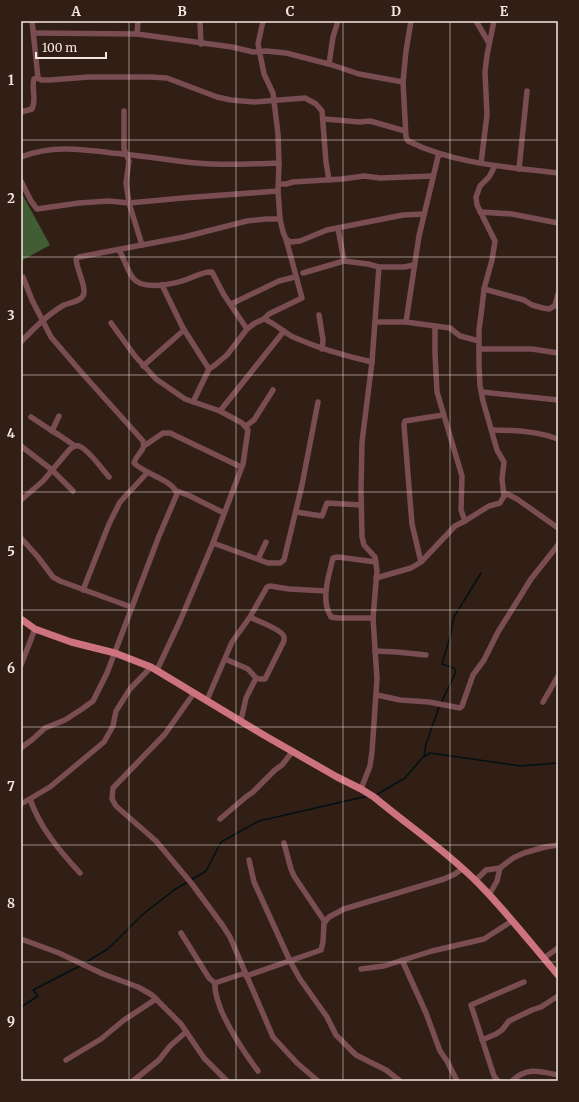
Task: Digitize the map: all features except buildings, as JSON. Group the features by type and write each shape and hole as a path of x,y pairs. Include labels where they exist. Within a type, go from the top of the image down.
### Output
{"main road":[{"path":"21,619 35,629 71,642 115,653 154,668 293,751 361,789 462,869 489,894 558,975"}],"street":[{"path":"32,21 38,78"},
{"path":"137,34 138,21"},
{"path":"200,21 201,44"},
{"path":"193,402 209,369 215,366 227,355 247,329 264,319 268,314 302,298 280,219 278,191 278,134 273,93 264,74 258,44 263,21"},
{"path":"329,64 332,37 338,21"},
{"path":"411,21 403,82 405,131 408,141 440,155 481,164 558,173"},
{"path":"476,21 489,43"},
{"path":"481,164 487,115 485,72 494,21"},
{"path":"34,33 137,34 201,44 232,47 253,52 260,51 286,53 329,64 359,74 403,82"},
{"path":"38,78 42,80 115,76 167,78 217,97 231,100 254,102 305,98 311,100 320,107 324,119 326,162 329,180"},
{"path":"21,112 32,109 34,104 33,83 34,79 38,78"},
{"path":"519,169 527,91"},
{"path":"124,111 124,149 129,161 126,183 129,203 142,245"},
{"path":"324,119 370,122 405,131"},
{"path":"21,157 43,150 64,148 206,164 279,162"},
{"path":"406,322 414,265 424,214 438,156 440,155"},
{"path":"376,578 411,568 421,562 455,526 489,506 500,503 504,496 502,479 504,462 498,450 482,401 479,350 484,290 492,260 495,241 480,212 476,197 478,189 489,177 495,166"},
{"path":"279,184 364,176 380,178 433,176"},
{"path":"21,181 31,201 38,209 79,203 109,201 129,203 278,191"},
{"path":"480,212 512,214 558,223"},
{"path":"286,239 291,242 300,241 322,232 338,228 403,215 424,214"},
{"path":"21,341 56,310 81,299 84,295 85,290 76,259 78,257 87,254 120,250 184,237 247,222 266,219 280,219"},
{"path":"338,228 344,261"},
{"path":"120,250 132,278 139,284 170,284 203,272 212,272 224,295 247,329"},
{"path":"303,273 344,261 379,267 404,267 414,265"},
{"path":"361,789 370,766 378,679 373,618 376,562 373,554 364,545 361,527 361,505 362,442 372,362 379,267"},
{"path":"23,277 32,300 51,337 143,441 144,446"},
{"path":"231,304 279,281 295,277"},
{"path":"162,285 184,330 209,369"},
{"path":"484,290 524,300 532,305 549,309 556,305 558,294"},
{"path":"319,316 323,340 322,348"},
{"path":"264,319 270,321 291,336 348,357 372,362"},
{"path":"21,804 50,787 104,742 113,726 116,711 130,689 154,668 180,621 213,543 241,467 248,430 246,426 220,411 185,399 156,379 143,366 110,322"},
{"path":"375,322 406,322 450,328 460,336 479,341"},
{"path":"435,326 437,392 462,476 461,510 465,521"},
{"path":"143,366 184,330"},
{"path":"220,411 284,331"},
{"path":"479,350 532,349 558,353"},
{"path":"246,426 254,420 273,390"},
{"path":"482,392 558,400"},
{"path":"213,543 258,560 274,564 280,564 284,560 302,485 318,402"},
{"path":"421,562 412,524 404,425 405,421 443,415"},
{"path":"31,416 75,446 80,446 109,477"},
{"path":"52,431 59,416"},
{"path":"492,430 545,434 558,439"},
{"path":"224,513 177,491 165,480 148,473 134,463 135,460 144,446 163,433 170,433 241,467"},
{"path":"21,446 52,470 73,491"},
{"path":"21,500 43,481 70,449 75,446"},
{"path":"83,590 109,524 120,502 148,473"},
{"path":"21,748 33,740 45,728 65,720 93,701 115,653 131,607 159,536 176,499 177,491"},
{"path":"504,496 507,494 517,499 558,528"},
{"path":"296,512 322,516 327,503 361,505"},
{"path":"21,538 53,577 83,590 131,607"},
{"path":"258,560 266,542"},
{"path":"377,695 400,700 429,702 460,708 473,675 484,660 498,632 531,579 558,546"},
{"path":"373,618 331,617 327,608 326,591 333,558 338,556 376,562"},
{"path":"207,700 232,642 250,617 267,587 270,586 283,589 326,591"},
{"path":"225,659 248,669 256,678 262,680 265,678 284,641 284,638 279,631 250,617"},
{"path":"21,665 35,629"},
{"path":"375,651 426,655"},
{"path":"543,702 558,676"},
{"path":"241,720 246,698 256,678"},
{"path":"194,693 165,734 112,788 112,800 116,806 156,841 187,877 230,937 245,975 273,1037 297,1063 318,1081"},
{"path":"220,819 246,796 253,792 282,765 293,751"},
{"path":"30,799 34,811 45,831 80,873"},
{"path":"284,843 294,876 325,922"},
{"path":"475,881 486,870 500,868 524,852 558,845"},
{"path":"249,860 254,882 290,961 300,979 327,1017 336,1035 356,1055 386,1070 400,1081"},
{"path":"489,894 497,882 500,868"},
{"path":"215,983 290,961 321,950 325,922 329,917 344,909 444,878 455,874 462,869"},
{"path":"361,969 384,966 432,951 484,939 512,921"},
{"path":"181,933 209,978 215,983"},
{"path":"21,940 59,953 103,974 138,987 156,999 180,1024 204,1058 227,1081"},
{"path":"544,958 558,948"},
{"path":"402,960 426,1013 440,1051 457,1081"},
{"path":"498,1081 494,1076 471,1005 524,982"},
{"path":"215,983 215,994 229,1029 244,1053 258,1071"},
{"path":"482,1040 502,1030 509,1021 541,1007 558,996"},
{"path":"66,1060 92,1045 124,1020 156,999"},
{"path":"133,1081 159,1060 170,1046 186,1032"},
{"path":"512,1081 526,1071 538,1071 558,1075"}],"green space":[{"path":"21,192 50,245 21,261"}],"waterway":[{"path":"441,703 456,672 454,668 442,664 451,634 454,617 481,573"},
{"path":"424,756 426,744 439,707"},
{"path":"376,795 405,778 422,758 430,753 521,766 558,763"},
{"path":"85,963 109,948 142,915 174,890 206,871 221,842 259,821 368,796"},
{"path":"21,1007 38,996 33,990 80,966"}]}
